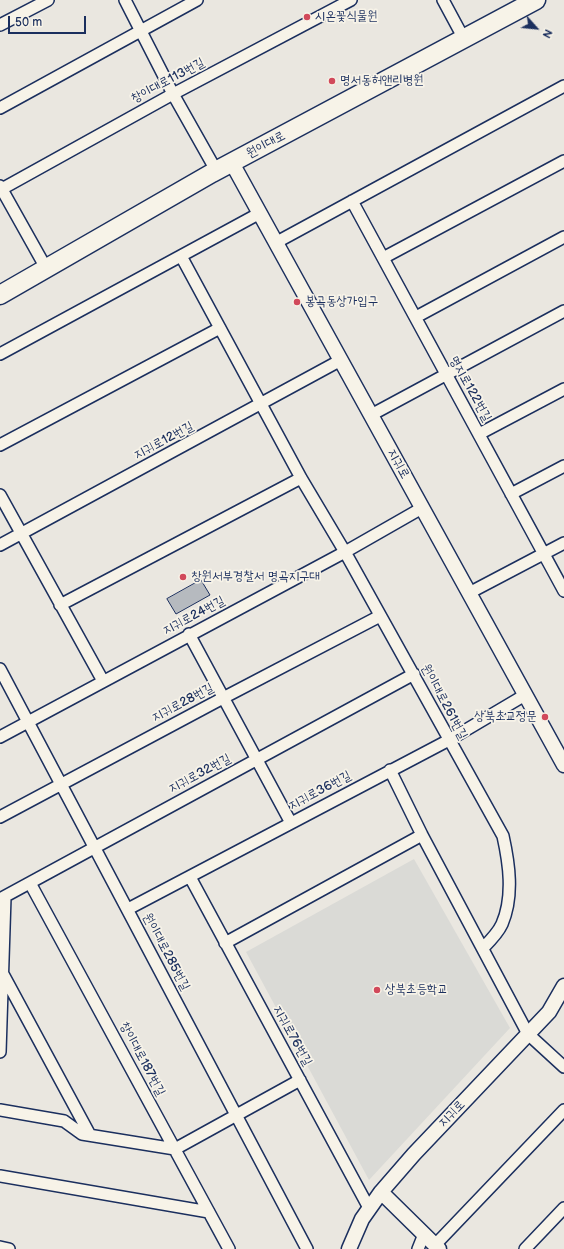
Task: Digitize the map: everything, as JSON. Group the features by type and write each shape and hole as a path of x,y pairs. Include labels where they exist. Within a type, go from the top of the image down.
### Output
{"main road":[{"name":"원이대로","path":"0,294 232,163 536,0"}],"street":[{"path":"0,25 48,0"},
{"path":"125,0 173,94 217,172"},
{"path":"0,108 197,0"},
{"name":"창이대로113번길","path":"1,188 350,0"},
{"path":"443,0 464,39"},
{"path":"277,242 564,86"},
{"path":"384,258 564,161"},
{"name":"지귀로","path":"232,163 277,242 564,765"},
{"path":"1,188 46,268"},
{"name":"명지로122번길","path":"352,201 564,591"},
{"path":"0,354 260,213"},
{"path":"416,317 564,237"},
{"name":"원이대로261번길","path":"181,256 301,478 414,674 448,740 503,836 509,865 508,899 502,923 484,948"},
{"path":"371,415 564,311"},
{"path":"0,445 220,328"},
{"name":"지귀로12번길","path":"0,544 261,405 341,360"},
{"path":"479,434 564,389"},
{"path":"512,494 564,466"},
{"path":"60,604 301,478"},
{"path":"0,495 102,681"},
{"name":"지귀로24번길","path":"0,737 189,634 345,552 422,508"},
{"path":"469,593 564,543"},
{"name":"지귀로28번길","path":"0,817 380,616"},
{"path":"189,634 291,823"},
{"name":"원이대로285번길","path":"0,669 307,1249"},
{"name":"지귀로32번길","path":"3,898 414,674"},
{"name":"지귀로36번길","path":"128,909 190,878 448,740 525,695"},
{"path":"390,770 422,835 484,948 528,1034 564,1067"},
{"path":"225,943 422,835"},
{"name":"지귀로76번길","path":"190,878 369,1208"},
{"name":"창이대로187번길","path":"30,883 229,1249"},
{"path":"0,1052 3,898"},
{"path":"2,974 90,1135"},
{"name":"지귀로","path":"349,1249 362,1219 381,1192 414,1154 548,1012 564,986"},
{"path":"0,1110 64,1121 82,1134 175,1149 300,1080"},
{"path":"381,1192 437,1247 564,1110"},
{"path":"0,1176 209,1212"},
{"path":"525,1249 564,1208"},
{"path":"418,1249 424,1234"},
{"path":"0,1247 9,1249"}],"shaded area":[{"name":"상북초등학교","path":"414,859 510,1028 369,1180 246,952"}],"building":[{"path":"201,580 210,595 176,614 167,599"}],"place":[{"name":"시온꽃식물원","path":"307,17"},
{"name":"명서동허앤리병원","path":"332,81"},
{"name":"봉곡동상가입구","path":"297,302"},
{"name":"창원서부경찰서 명곡지구대","path":"183,577"},
{"name":"상북초교정문","path":"545,717"},
{"name":"상북초등학교","path":"377,990"}]}
